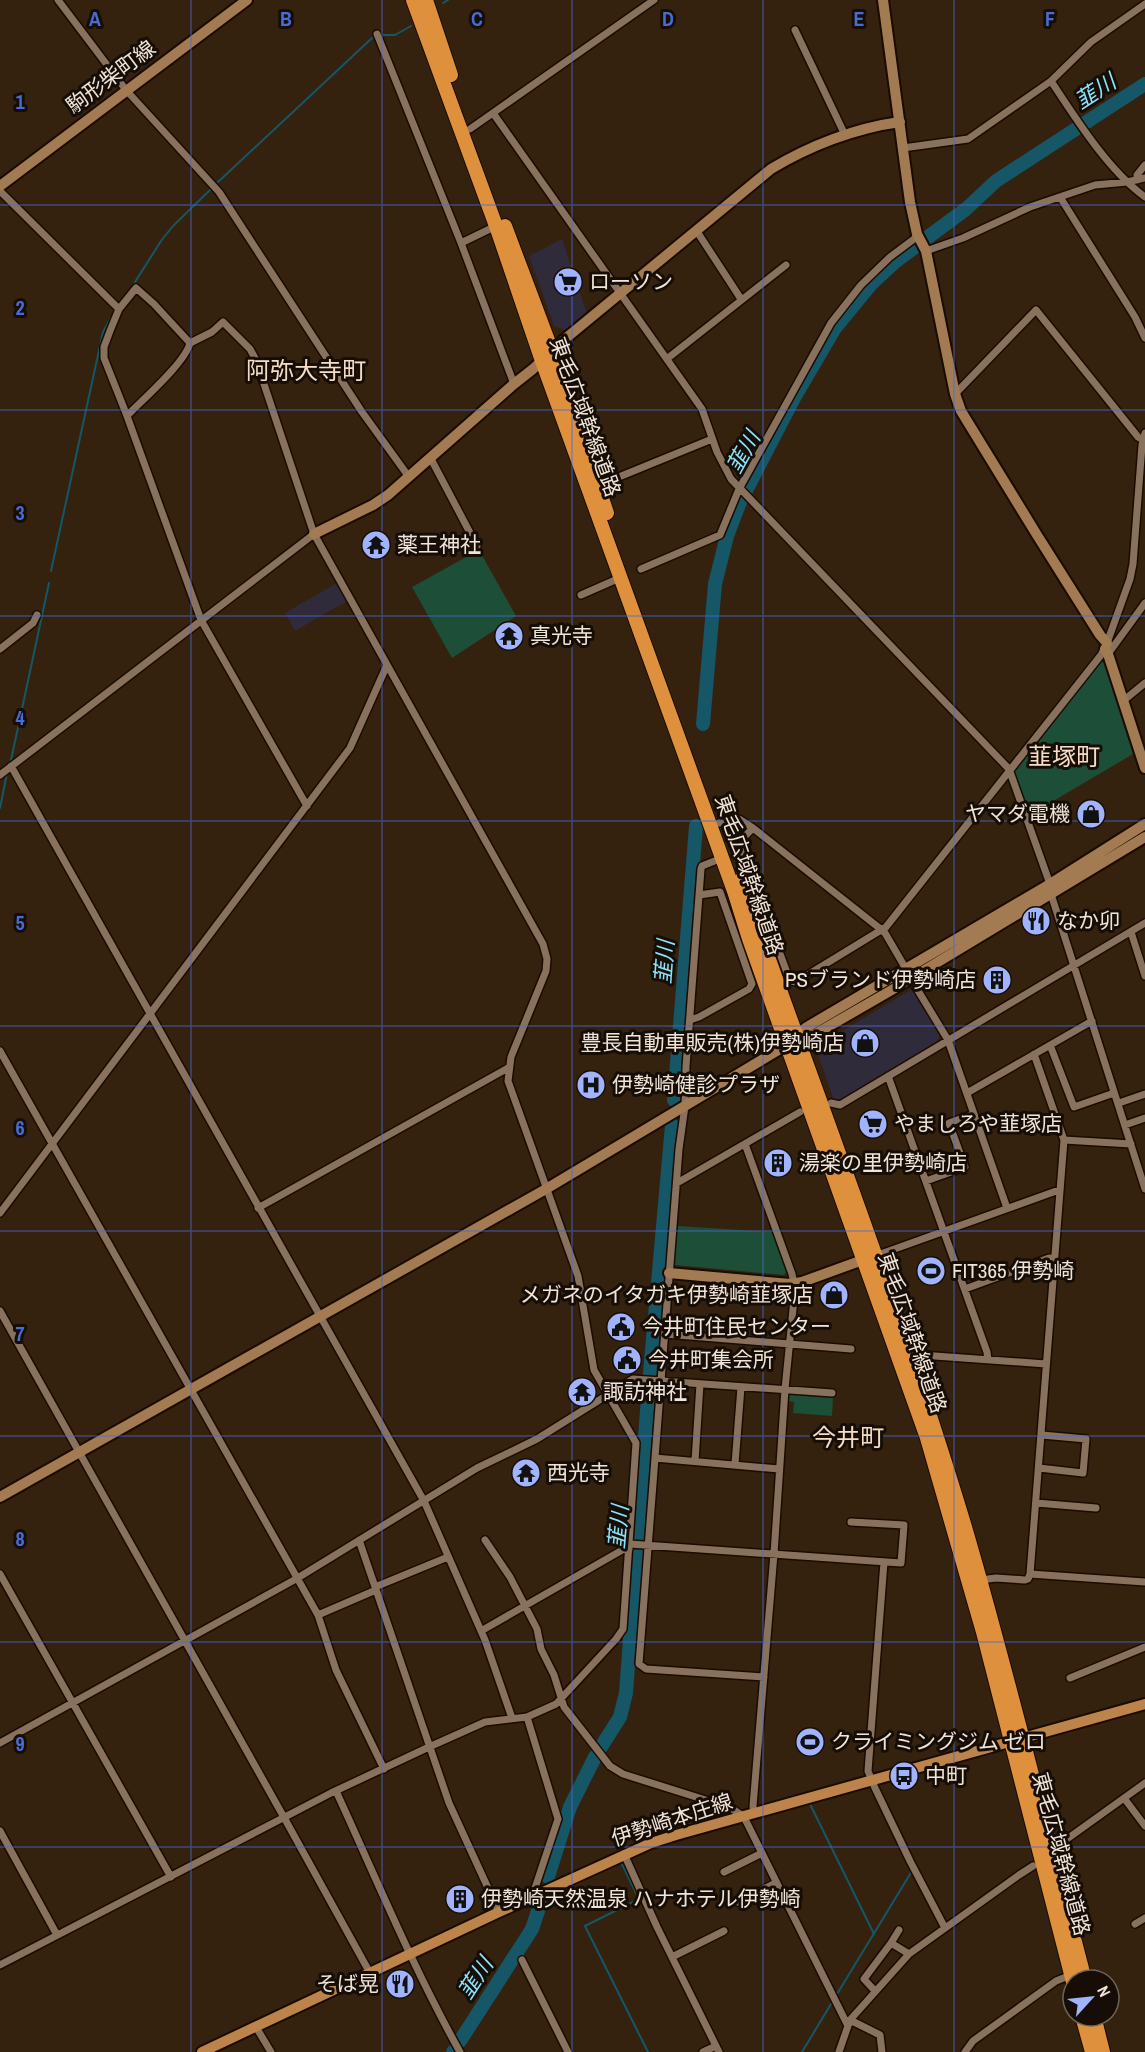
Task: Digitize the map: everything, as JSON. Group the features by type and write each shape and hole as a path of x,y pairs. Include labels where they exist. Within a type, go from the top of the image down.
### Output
{"highway":[{"name":"東毛広域幹線道路","path":"413,0 722,858 794,1041"},
{"name":"東毛広域幹線道路","path":"426,0 719,824 869,1258 910,1355 974,1581 1073,1968"},
{"path":"1085,2028 1092,2052"},
{"path":"1097,2028 1103,2052"}],"main road":[{"name":"伊勢崎本庄線","path":"202,2052 624,1854 676,1835 1145,1704"}],"street":[{"path":"58,0 126,90 219,192 362,412 409,477"},
{"name":"駒形柴町線","path":"0,186 247,0"},
{"path":"470,129 654,0"},
{"path":"883,0 903,148 918,236 926,251 955,394 961,411 1100,635 1141,745 1145,768"},
{"path":"903,148 968,139 1051,81 1091,42 1145,4"},
{"path":"795,30 845,135"},
{"path":"377,34 461,243 514,384"},
{"path":"1051,81 1084,130 1127,182 1145,197"},
{"path":"493,113 702,409 726,472 740,490 1009,769 1050,889 1145,1189"},
{"path":"0,775 314,534 373,505 388,495 552,351 771,169 799,153 845,135 900,122"},
{"path":"926,251 963,238 1030,207 1095,184 1141,179 1137,175 1145,165"},
{"path":"0,191 119,309"},
{"path":"1060,197 1135,317 1145,338"},
{"path":"461,243 496,226"},
{"path":"696,230 741,299"},
{"path":"641,569 717,537 723,531 740,490 822,336 841,309 881,266 918,236"},
{"path":"668,358 786,265"},
{"path":"190,343 136,288 119,309 105,347 104,358 201,620 306,806"},
{"path":"955,394 1036,310 1040,312 1138,437 1144,436 1133,564 1107,649"},
{"path":"0,1965 336,1791 429,1747 485,1722 527,1717 561,1700 621,1634 631,1545 636,1443 597,1378 590,1359 578,1276 508,1081 511,1057 543,982 547,959 545,950 526,912 314,534 256,360 250,349 223,321 212,332 190,343 188,350 178,363 127,416"},
{"path":"609,481 712,439"},
{"path":"430,457 477,546"},
{"path":"581,595 621,577"},
{"path":"753,828 739,842 790,981 796,982 882,930 1009,769 1145,603"},
{"path":"0,649 33,623 38,615"},
{"path":"0,1213 350,748 387,665"},
{"path":"1123,701 1145,683"},
{"path":"11,766 424,1501 481,1631 512,1718"},
{"path":"719,824 739,819 753,828 882,930 948,1040 1007,1208"},
{"path":"1050,889 1145,824"},
{"path":"0,1497 546,1189 1050,889 1145,837"},
{"path":"722,858 702,866 685,1106 659,1379 639,1658 641,1667 646,1669 764,1677"},
{"path":"690,1020 749,989 752,984 720,892 699,895"},
{"path":"831,1103 840,1105 1145,923"},
{"path":"1131,932 1145,976"},
{"path":"967,1093 1092,1021"},
{"path":"1050,1045 1074,1107 1114,1093"},
{"path":"0,1051 318,1615 336,1670 384,1769"},
{"path":"974,1581 996,1578 1025,1580 1030,1574 1064,1140 1034,1054"},
{"path":"258,1208 508,1068"},
{"path":"888,1077 965,1289 988,1360"},
{"path":"1119,1103 1145,1094"},
{"path":"677,1183 800,1112"},
{"path":"926,1181 965,1167 949,1123 974,1114"},
{"path":"1125,1125 1145,1119"},
{"path":"1064,1140 1131,1144"},
{"path":"745,1144 795,1283 753,1806 749,1815 762,1853 776,1883 848,2022 880,2035 882,2052"},
{"path":"669,1273 795,1283 1059,1190"},
{"path":"965,1289 1049,1258 1054,1259"},
{"path":"0,1311 370,1973"},
{"path":"665,1334 851,1349"},
{"path":"921,1355 1046,1364"},
{"path":"0,1743 296,1579 477,1467 537,1439 633,1379 659,1379 832,1393"},
{"path":"695,1461 700,1384"},
{"path":"735,1464 741,1387"},
{"path":"1039,1468 1083,1473 1086,1439 1041,1435"},
{"path":"655,1458 779,1469"},
{"path":"1036,1503 1096,1508"},
{"path":"481,1631 631,1545 646,1544 901,1563 904,1525 851,1522"},
{"path":"485,1539 510,1577 537,1629 541,1649 554,1675 561,1700 615,1770 749,1815"},
{"path":"359,1540 449,1803 499,1912"},
{"path":"318,1615 448,1557"},
{"path":"884,1562 868,1765 871,1780 945,1928"},
{"path":"0,1574 171,1877"},
{"path":"1030,1574 1145,1582"},
{"path":"1070,1678 1145,1647"},
{"path":"527,1717 558,1819 532,1897"},
{"path":"1060,1844 1145,1784"},
{"path":"336,1791 438,2012 460,2052"},
{"path":"1124,1798 1145,1826"},
{"path":"0,1831 57,1935"},
{"path":"724,1872 762,1853"},
{"path":"624,1854 717,2049 703,2052"},
{"path":"839,2052 848,2022 909,1954 1033,1866"},
{"path":"738,1902 776,1883"},
{"path":"1135,1924 1145,1918"},
{"path":"875,1991 864,1979 899,1930"},
{"path":"672,1957 724,1931"},
{"path":"891,1943 909,1954"},
{"path":"522,1960 568,2052"},
{"path":"965,2052 973,2041 1056,1981 1061,1980"},
{"path":"256,2027 271,2052"}],"shaded area":[{"path":"562,239 587,314 567,331 554,326 529,256"},
{"path":"337,583 347,601 295,631 285,613"},
{"path":"911,990 914,991 940,1034 937,1043 837,1102 834,1100 818,1055 822,1043"}],"green space":[{"path":"479,550 516,616 452,658 412,587"},
{"path":"1101,662 1104,662 1133,754 1028,816 1012,769"},
{"path":"678,1226 773,1232 787,1271 784,1275 675,1265"},
{"path":"791,1394 833,1397 832,1416 793,1413 794,1402 788,1401"}],"waterway":[{"path":"443,3 448,0"},
{"path":"383,35 395,35 411,26"},
{"path":"218,182 372,38"},
{"name":"韮川","path":"924,240 966,209 996,181 1145,84"},
{"path":"135,282 173,226 211,189"},
{"name":"韮川","path":"703,724 715,584 727,536 740,502 794,398 835,328 872,283 919,244"},
{"path":"51,571 103,332 113,314"},
{"path":"11,760 49,583"},
{"path":"0,808 7,773"},
{"name":"韮川","path":"674,1100 696,826"},
{"name":"韮川","path":"601,1747 620,1717 626,1693 649,1384 672,1125"},
{"name":"韮川","path":"548,1877 570,1807 595,1757"},
{"path":"810,1804 874,1934"},
{"path":"622,1864 639,1899 585,1926 648,2052"},
{"path":"837,1994 912,1871"},
{"name":"韮川","path":"460,2041 532,1929 540,1905"},
{"path":"802,2052 831,2004"}],"place":[{"name":"ローソン","path":"568,282"},
{"name":"薬王神社","path":"376,545"},
{"name":"真光寺","path":"509,636"},
{"name":"ヤマダ電機","path":"1091,814"},
{"name":"なか卯","path":"1036,921"},
{"name":"PSブランド伊勢崎店","path":"997,980"},
{"name":"豊長自動車販売(株)伊勢崎店","path":"865,1043"},
{"name":"伊勢崎健診プラザ","path":"591,1085"},
{"name":"やましろや韮塚店","path":"873,1124"},
{"name":"湯楽の里伊勢崎店","path":"778,1163"},
{"name":"FIT365 伊勢崎","path":"931,1271"},
{"name":"メガネのイタガキ伊勢崎韮塚店","path":"834,1295"},
{"name":"今井町住民センター","path":"621,1327"},
{"name":"今井町集会所","path":"627,1360"},
{"name":"諏訪神社","path":"582,1392"},
{"name":"西光寺","path":"526,1473"},
{"name":"クライミングジム ゼロ","path":"810,1742"},
{"name":"中町","path":"904,1776"},
{"name":"伊勢崎天然温泉 ハナホテル伊勢崎","path":"460,1899"},
{"name":"そば晃","path":"400,1984"}],"district":[{"name":"阿弥大寺町","path":"306,371"},
{"name":"韮塚町","path":"1064,757"},
{"name":"今井町","path":"848,1438"}]}
